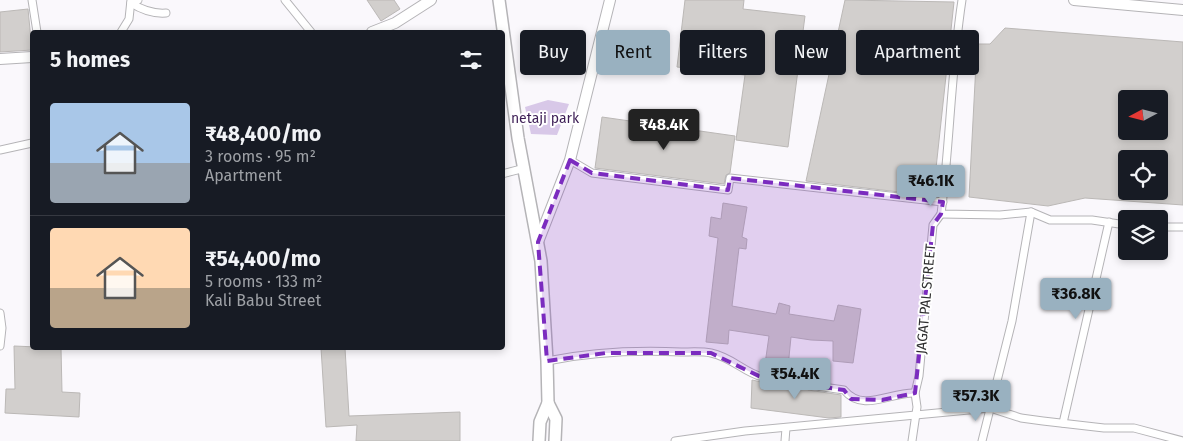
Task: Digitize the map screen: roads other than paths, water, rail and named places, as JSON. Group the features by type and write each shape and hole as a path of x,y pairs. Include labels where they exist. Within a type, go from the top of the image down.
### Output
{"main road":[{"path":"377,30 395,23 431,0"},
{"path":"499,0 503,30"},
{"path":"538,242 570,160 610,0"},
{"path":"1074,0 1183,10"},
{"path":"505,44 518,138 538,242 548,361 548,403 540,422 539,441"},
{"path":"0,59 30,57"},
{"path":"548,403 556,419 555,441"}],"street":[{"path":"32,0 37,30"},
{"path":"285,0 309,30"},
{"name":"JAGAT PAL STREET","path":"912,441 917,408 915,393 919,376 933,225 941,214 943,202 956,35 962,0"},
{"path":"134,1 140,9 155,14 166,13"},
{"path":"122,30 129,19 134,1"},
{"path":"0,150 30,143"},
{"path":"570,160 592,173 728,190 730,178 943,202"},
{"path":"505,173 525,168"},
{"path":"941,214 1000,215 1031,212 1050,220 1118,223"},
{"path":"982,441 1012,322 1031,212"},
{"path":"1063,423 1108,222"},
{"path":"1168,227 1183,227"},
{"path":"0,313 2,328 0,346"},
{"path":"548,361 578,355 606,353 711,352 732,360 763,378 776,379 788,372 801,376 808,385 844,390 851,399 864,401 882,400 896,395 915,393"},
{"path":"675,441 990,408 1020,418 1104,428 1134,428 1183,441"},
{"path":"785,441 786,428"}],"park label":[{"name":"netaji park","path":"545,118"}]}
